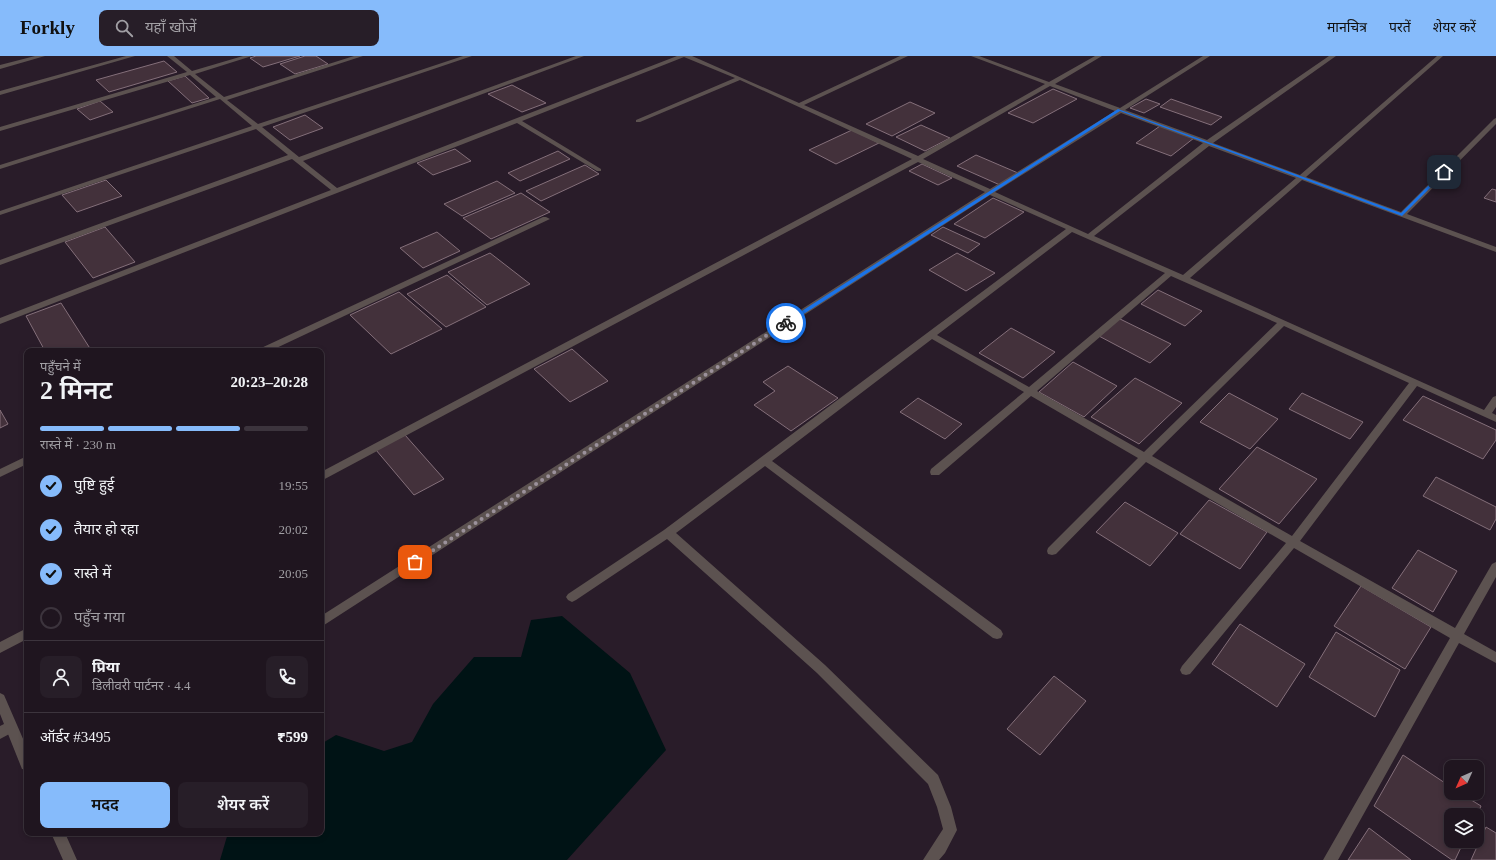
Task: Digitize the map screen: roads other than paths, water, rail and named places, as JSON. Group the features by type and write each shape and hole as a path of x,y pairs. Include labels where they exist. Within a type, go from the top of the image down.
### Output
{"street":[{"path":"0,67 42,56"},
{"path":"0,93 132,56"},
{"path":"170,56 336,191"},
{"path":"0,128 249,56"},
{"path":"0,167 360,56"},
{"path":"0,213 469,56"},
{"path":"0,263 581,56"},
{"path":"0,321 682,56"},
{"path":"687,56 740,78 1071,229 1283,322 1496,419"},
{"path":"799,105 905,56"},
{"path":"974,56 1496,250"},
{"path":"324,475 918,159 1099,56"},
{"path":"324,620 990,192 1119,110 1208,56"},
{"path":"1089,237 1208,143 1333,56"},
{"path":"1184,279 1440,56"},
{"path":"638,121 740,78"},
{"path":"1402,215 1496,120"},
{"path":"517,121 599,170"},
{"path":"268,348 546,219"},
{"path":"572,597 668,533 933,336 1071,229"},
{"path":"935,472 1170,273"},
{"path":"1052,551 1144,457 1283,322"},
{"path":"933,336 1496,658"},
{"path":"1186,670 1293,542 1415,382"},
{"path":"1486,415 1496,399"},
{"path":"0,473 24,461"},
{"path":"765,461 997,634"},
{"path":"668,533 821,669 934,780 944,807 950,830 940,848 930,860"},
{"path":"1330,860 1496,567"},
{"path":"0,648 24,635"},
{"path":"0,699 5,730 24,759"},
{"path":"59,836 70,860"}]}
